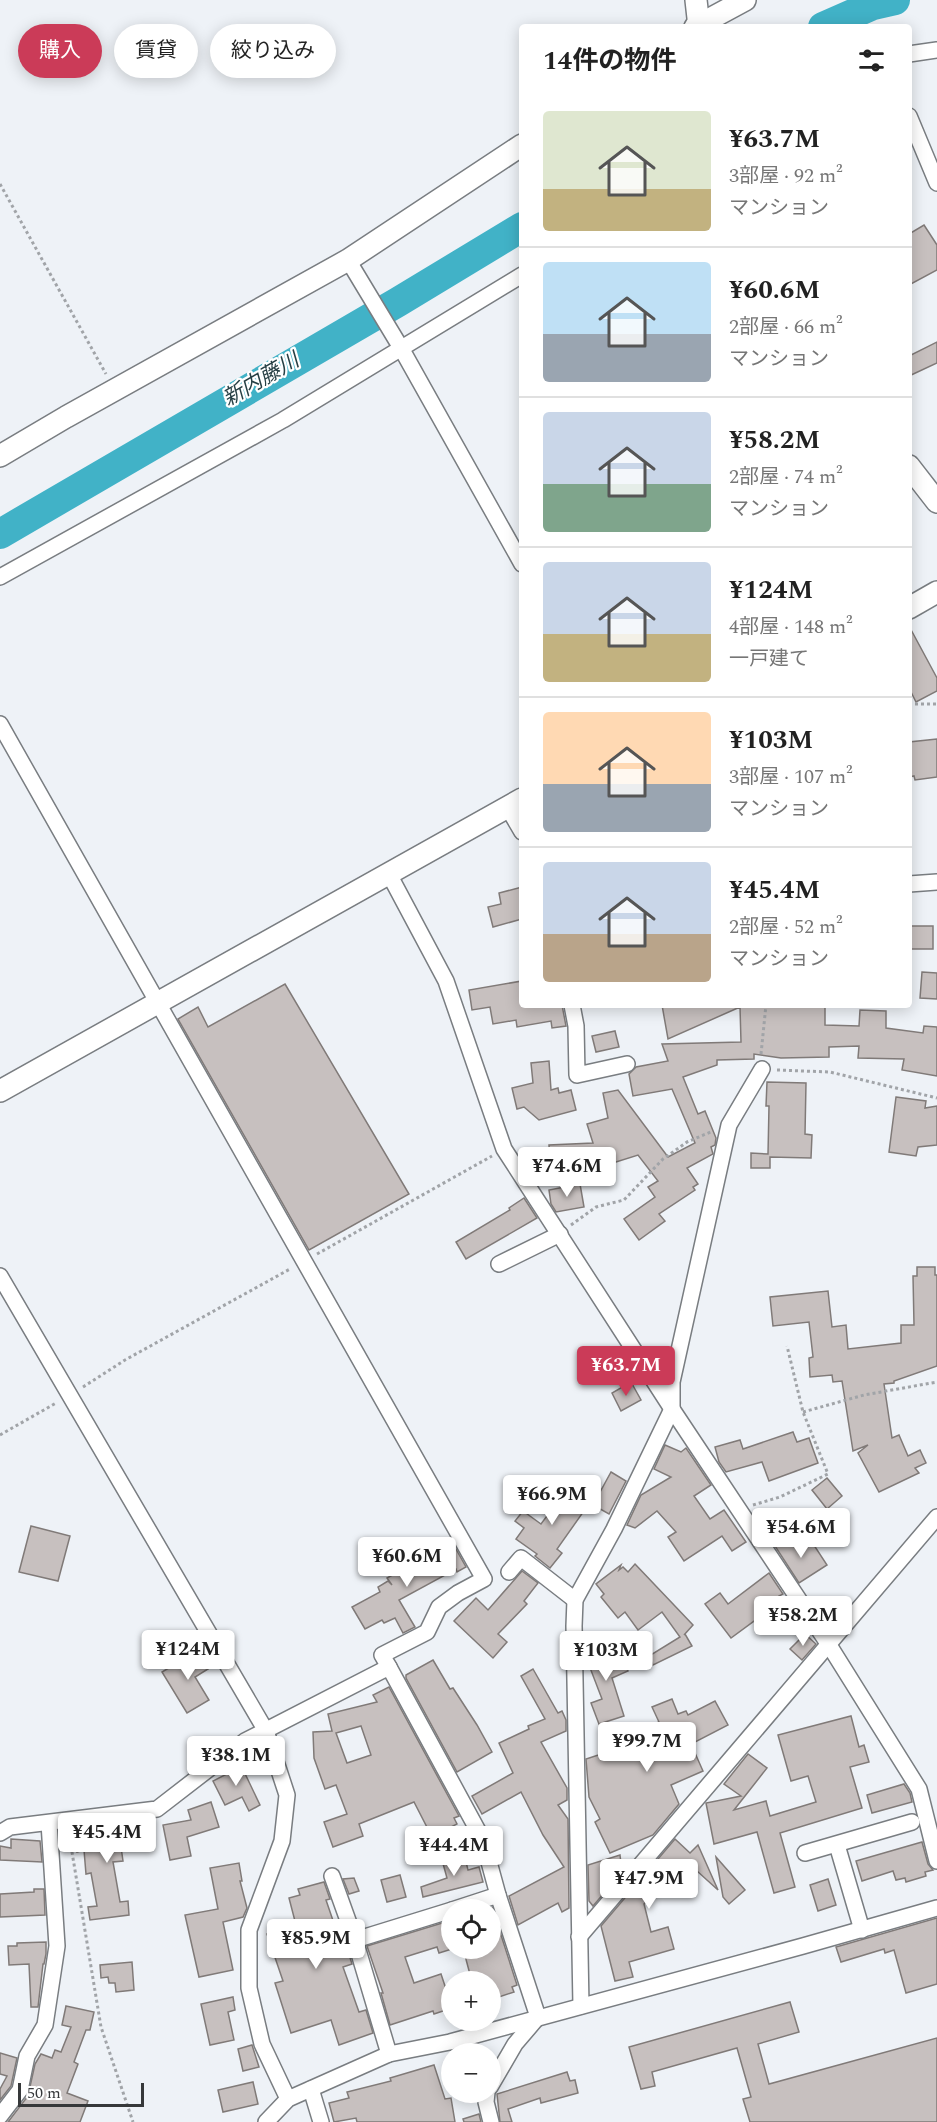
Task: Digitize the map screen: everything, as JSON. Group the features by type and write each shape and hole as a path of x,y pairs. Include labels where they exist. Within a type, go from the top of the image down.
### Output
{"street":[{"path":"696,0 698,24"},
{"path":"702,24 745,0"},
{"path":"912,54 937,50"},
{"path":"912,123 937,183"},
{"path":"0,456 348,260 519,147"},
{"path":"348,260 401,348 519,559"},
{"path":"0,577 283,420 519,277"},
{"path":"912,470 937,502"},
{"path":"912,606 937,592"},
{"path":"2,732 484,1579 458,1593 439,1607 428,1632 382,1655 483,1840 498,1895 538,2017"},
{"path":"0,1091 515,803 519,820"},
{"path":"389,874 446,981 504,1149 672,1409 829,1645 919,1789 937,1861"},
{"path":"912,884 937,882"},
{"path":"573,1008 576,1026 577,1075 627,1064"},
{"path":"580,2006 574,1637 576,1600 614,1529 672,1409 672,1382 729,1125 762,1069"},
{"path":"499,1264 560,1234"},
{"path":"0,1276 266,1731 287,1795 282,1841 249,1930 249,1988 262,2044 288,2099"},
{"path":"579,1937 937,1517"},
{"path":"509,1572 521,1558 576,1600"},
{"path":"0,1833 10,1827 157,1809 245,1741 389,1667"},
{"path":"805,1853 912,1822"},
{"path":"0,2116 20,2090 27,2056 45,2025 57,1946 50,1823"},
{"path":"837,1845 862,1930"},
{"path":"332,1876 355,1940 389,2054"},
{"path":"486,1899 498,1895"},
{"path":"266,2122 288,2099 389,2054 450,2042 937,1908"},
{"path":"355,1940 441,1913"},
{"path":"501,2068 515,2044 538,2017"},
{"path":"311,2089 321,2122"},
{"path":"486,2103 491,2122"}],"path":[{"path":"0,184 115,390"},
{"path":"912,704 937,704"},
{"path":"766,1008 760,1047 762,1069 830,1072 937,1098"},
{"path":"560,1234 596,1207 624,1200 663,1159 687,1142 729,1125"},
{"path":"0,1435 125,1360 504,1149"},
{"path":"739,1510 780,1497 828,1474 803,1412 787,1346"},
{"path":"803,1412 864,1395 937,1382"},
{"path":"67,1821 101,2027 133,2122"}],"building":[{"path":"924,225 937,245 937,270 912,283 912,232"},
{"path":"937,342 937,363 912,375 912,354"},
{"path":"912,632 937,678 937,691 916,702 912,694"},
{"path":"937,739 937,777 915,780 912,776 912,742"},
{"path":"519,888 519,920 493,927 488,907 501,904 499,893"},
{"path":"912,926 933,926 933,949 912,949"},
{"path":"922,972 937,973 937,999 920,998"},
{"path":"519,982 519,1008 563,1008 566,1026 552,1028 551,1021 517,1027 516,1020 493,1024 490,1007 472,1010 469,990"},
{"path":"285,984 409,1194 309,1250 178,1019 198,1007 208,1027"},
{"path":"663,1008 738,1008 668,1039"},
{"path":"740,1008 825,1008 825,1025 859,1026 860,1010 886,1011 886,1028 923,1033 924,1026 937,1027 937,1076 902,1070 904,1059 858,1058 859,1046 829,1047 829,1057 781,1058 754,1054 754,1059 717,1060 717,1065 683,1077 698,1114 705,1111 716,1138 715,1145 711,1147 713,1154 687,1168 698,1184 693,1187 695,1190 659,1214 665,1221 639,1240 624,1219 655,1197 648,1187 658,1181 638,1155 616,1162 550,1164 549,1145 593,1143 587,1124 608,1118 603,1093 618,1090 668,1157 695,1143 672,1089 633,1096 629,1074 636,1067 668,1061 662,1044 741,1042"},
{"path":"615,1031 619,1047 596,1052 592,1036"},
{"path":"549,1061 551,1090 558,1088 559,1093 571,1090 576,1110 539,1120 524,1107 517,1109 512,1088 533,1083 531,1063"},
{"path":"767,1082 806,1083 805,1134 812,1135 811,1158 770,1157 770,1168 751,1168 751,1153 768,1154"},
{"path":"896,1097 926,1101 925,1108 937,1106 937,1145 918,1147 916,1156 889,1152"},
{"path":"580,1184 584,1207 556,1212 551,1204 549,1190"},
{"path":"524,1198 537,1218 466,1259 456,1242 510,1210 509,1208"},
{"path":"917,1267 935,1267 935,1275 937,1275 937,1366 894,1381 894,1383 884,1384 892,1438 899,1435 908,1456 920,1450 926,1463 915,1468 919,1473 879,1492 858,1453 868,1445 853,1451 842,1381 833,1382 832,1375 810,1377 809,1358 813,1357 809,1322 773,1326 770,1297 828,1291 832,1327 846,1325 848,1349 901,1343 901,1325 914,1325 913,1276 917,1276"},
{"path":"631,1382 641,1400 621,1411 612,1393"},
{"path":"793,1432 797,1442 809,1438 818,1463 769,1481 762,1462 726,1472 719,1462 715,1447 740,1440 743,1449"},
{"path":"665,1445 681,1452 686,1448 711,1485 694,1496 710,1519 724,1510 746,1542 732,1551 722,1536 684,1561 668,1537 676,1532 657,1511 635,1528 627,1525 641,1495 671,1477 654,1469"},
{"path":"611,1472 626,1481 609,1514 593,1505"},
{"path":"827,1478 842,1496 827,1509 812,1490"},
{"path":"570,1485 591,1501 557,1549 562,1553 550,1568 535,1556 537,1554 516,1539 524,1528 515,1521 523,1511 541,1524"},
{"path":"31,1526 70,1536 58,1581 19,1572"},
{"path":"789,1537 796,1548 810,1539 827,1565 799,1583 775,1546"},
{"path":"452,1542 466,1567 457,1572 456,1569 399,1600 415,1627 403,1633 395,1618 384,1623 382,1620 365,1629 352,1607 380,1592 378,1587 388,1581 392,1585 387,1578"},
{"path":"635,1564 693,1625 684,1635 692,1646 653,1665 649,1656 680,1637 662,1612 638,1630 625,1612 618,1618 601,1597 604,1594 596,1584 621,1565 619,1570 623,1567 628,1572"},
{"path":"522,1571 538,1583 524,1601 527,1604 498,1634 507,1642 493,1658 454,1621 476,1598 488,1610"},
{"path":"769,1573 783,1594 779,1596 793,1615 775,1627 765,1613 731,1638 705,1604 720,1593 728,1604"},
{"path":"805,1634 816,1644 802,1660 790,1649"},
{"path":"609,1642 617,1660 621,1658 628,1671 612,1678 624,1716 599,1724 591,1703 602,1699 584,1652"},
{"path":"197,1651 208,1669 195,1677 209,1700 187,1713 162,1672"},
{"path":"433,1660 450,1689 453,1688 477,1725 492,1752 457,1772 406,1678 406,1675"},
{"path":"533,1669 558,1713 562,1711 566,1720 566,1731 541,1742 567,1788 567,1800 558,1805 568,1819 569,1908 562,1912 558,1903 518,1925 509,1896 564,1867 543,1835 521,1792 482,1814 472,1796 513,1773 499,1743 545,1719 521,1676"},
{"path":"389,1687 459,1816 454,1818 457,1824 432,1837 414,1802 359,1824 363,1836 333,1847 324,1822 347,1814 336,1785 325,1789 314,1758 313,1732 332,1731 328,1714 377,1702 373,1695","holes":["361,1726 371,1755 347,1763 336,1733"]},
{"path":"672,1699 678,1714 686,1711 688,1715 715,1701 728,1725 691,1744 703,1771 671,1785 679,1804 653,1835 610,1853 595,1822 600,1819 589,1797 586,1759 629,1745 625,1734 659,1722 652,1707"},
{"path":"851,1716 859,1747 864,1745 869,1762 850,1767 862,1808 780,1833 795,1887 774,1893 757,1832 714,1844 706,1803 741,1796 724,1784 748,1754 767,1768 734,1810 766,1801 770,1816 816,1802 808,1776 791,1781 778,1735"},
{"path":"239,1761 260,1805 249,1811 242,1797 225,1805 213,1781 227,1774 225,1769"},
{"path":"904,1784 910,1793 912,1802 872,1813 867,1795"},
{"path":"211,1802 219,1827 187,1837 191,1856 170,1860 163,1825 191,1820 188,1810"},
{"path":"140,1821 142,1846 121,1847 123,1861 113,1862 120,1902 128,1901 129,1915 90,1920 88,1907 97,1906 91,1873 86,1874 84,1850 77,1852 72,1833 93,1829 93,1827"},
{"path":"11,1839 40,1841 42,1862 0,1860 0,1846 11,1848"},
{"path":"675,1839 690,1853 698,1845 718,1890 697,1871 676,1894 664,1883 644,1904 651,1932 668,1927 674,1949 629,1962 633,1977 615,1981 601,1926"},
{"path":"922,1842 928,1864 933,1870 925,1872 926,1876 906,1882 905,1878 896,1880 893,1871 862,1881 856,1861"},
{"path":"464,1854 468,1870 479,1867 483,1882 423,1897 421,1887 447,1878 442,1860"},
{"path":"620,1855 622,1872 593,1906 589,1901 588,1865"},
{"path":"716,1857 745,1890 729,1904 723,1897"},
{"path":"239,1863 242,1881 240,1881 247,1908 243,1917 223,1922 233,1970 199,1977 185,1915 218,1909 210,1868"},
{"path":"400,1875 406,1897 387,1902 381,1880"},
{"path":"354,1878 359,1891 349,1894 343,1879"},
{"path":"828,1879 836,1905 818,1911 810,1885"},
{"path":"324,1882 330,1899 326,1900 341,1944 345,1942 352,1964 343,1967 359,2012 366,2010 373,2033 339,2045 331,2020 291,2033 275,1983 283,1981 267,1934 296,1925 289,1898 300,1895 298,1889"},
{"path":"34,1889 44,1889 45,1915 0,1917 0,1894 34,1892"},
{"path":"937,1918 937,1984 906,1993 894,1950 885,1953 884,1949 841,1962 836,1947"},
{"path":"441,1923 441,1952 439,1953 437,1947 405,1957 414,1983 441,1974 441,2012 434,2014 433,2011 390,2025 381,1993 383,1993 367,1946"},
{"path":"501,1935 517,1985 512,1987 514,1992 501,1996 501,1971 469,1971 466,1959 501,1959"},
{"path":"46,1942 38,2007 31,2007 29,1964 9,1965 8,1946 17,1946 17,1943"},
{"path":"132,1962 134,1990 116,1992 115,1983 109,1983 108,1977 101,1978 100,1965"},
{"path":"233,1997 235,2010 228,2012 234,2040 210,2045 201,2004"},
{"path":"790,2002 799,2032 758,2044 769,2084 937,2038 937,2122 750,2122 743,2099 751,2097 737,2048 652,2072 655,2086 641,2089 629,2047"},
{"path":"66,2006 94,2012 90,2030 86,2030 74,2062 78,2064 67,2093 88,2101 80,2122 8,2122 28,2096 35,2064 41,2054 52,2058 55,2050 61,2052 71,2027 62,2025"},
{"path":"252,2045 259,2067 243,2071 238,2049"},
{"path":"0,2053 17,2058 11,2086 0,2100 0,2089 7,2076 0,2074"},
{"path":"434,2065 441,2087 441,2103 452,2103 455,2122 357,2122 356,2118 334,2122 329,2103 349,2098 347,2092 391,2081 390,2078"},
{"path":"567,2072 570,2081 575,2080 578,2093 541,2103 540,2098 508,2109 512,2122 500,2122 498,2103 501,2103 501,2093"},
{"path":"253,2082 258,2104 223,2112 218,2090"},
{"path":"479,2114 481,2122 464,2122 463,2119"}],"waterway":[{"name":"新内藤川","path":"830,24 873,5 895,0"},
{"name":"新内藤川","path":"0,534 519,229"}]}
